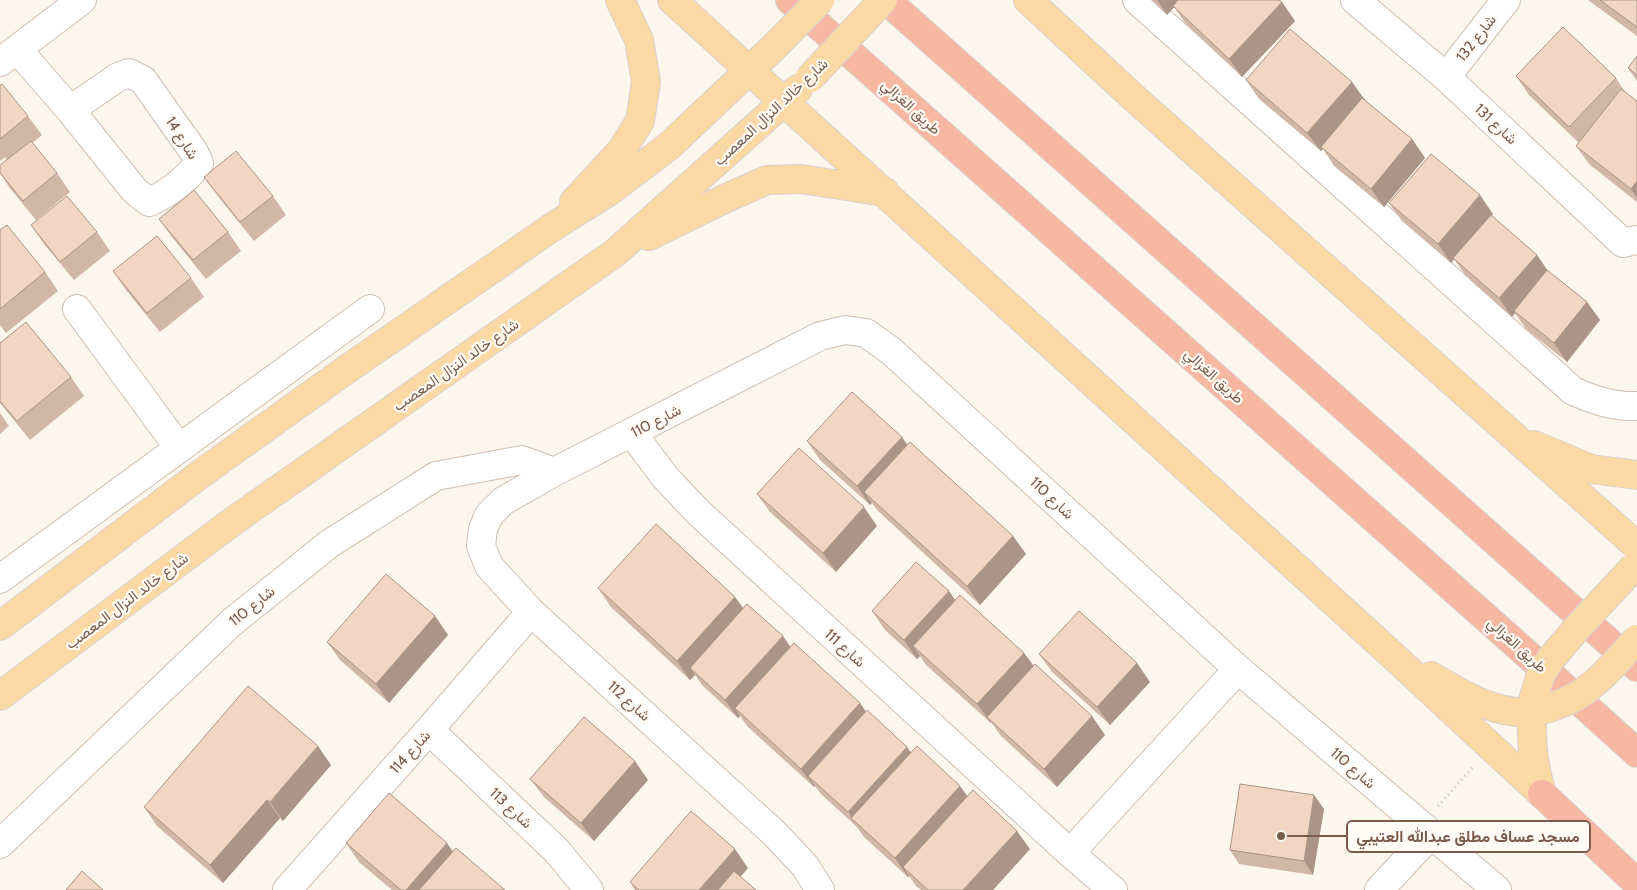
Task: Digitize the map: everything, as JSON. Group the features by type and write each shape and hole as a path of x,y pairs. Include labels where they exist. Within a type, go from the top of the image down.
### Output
{"highway":[{"name":"طريق الغزالي","path":"790,0 1637,753"},
{"path":"885,0 1637,667"},
{"path":"1542,794 1637,883"}],"main road":[{"path":"551,228 621,151 640,121 646,82 639,40 620,0"},
{"path":"672,0 885,192 1542,794"},
{"path":"0,626 202,473 342,372 551,228 611,190 669,146 775,46 820,0"},
{"name":"شارع خالد النزال المعصب","path":"0,696 232,522 616,252 785,102 885,0"},
{"path":"1016,0 1066,35"},
{"path":"1028,0 1133,98 1513,437 1636,559 1550,660 1541,674 1534,709 1531,740 1534,768 1542,794"},
{"path":"616,252 767,180 801,179 885,192"},
{"path":"1513,437 1591,469 1637,475"},
{"path":"1390,653 1464,696 1506,712 1534,709 1569,700 1583,691 1615,664 1637,639"}],"street":[{"name":"شارع 14","path":"70,110 118,77 130,73 142,80 194,152 199,163 193,171 161,197 149,202 135,191 70,110 8,55 82,0"},
{"path":"1137,0 1572,391 1598,401 1625,406 1637,406"},
{"name":"شارع 131","path":"1355,0 1446,77 1623,243 1636,246"},
{"name":"شارع 132","path":"1446,77 1506,0"},
{"path":"77,308 179,448"},
{"path":"0,579 370,309"},
{"name":"شارع 110","path":"503,500 820,336 845,330 866,334 890,350 1238,669 1497,890"},
{"name":"شارع 111","path":"632,433 665,477 705,519 1070,853 1113,890"},
{"name":"شارع 110","path":"0,844 230,623 329,544 436,476 522,460 554,472"},
{"name":"شارع 112","path":"503,500 489,515 483,529 481,546 489,566 531,612 774,833 805,866 820,890"},
{"name":"114 شارع","path":"287,890 531,612"},
{"path":"1070,853 1238,669"},
{"name":"شارع 113","path":"429,730 558,851 589,890"},
{"path":"1379,890 1426,830"}],"path":[{"path":"1426,830 1492,747"}],"building":[{"path":"1178,0 1279,0 1282,2 1229,59 1173,6"},
{"path":"1600,0 1637,0 1637,27"},
{"path":"1563,27 1616,78 1569,127 1516,76"},
{"path":"1290,29 1352,82 1307,133 1246,80"},
{"path":"1637,56 1637,75 1628,68"},
{"path":"2,84 28,116 0,139 0,86"},
{"path":"1621,89 1637,101 1637,181 1631,189 1576,146"},
{"path":"1362,98 1412,139 1371,189 1321,147"},
{"path":"31,141 57,173 23,201 0,173 0,165"},
{"path":"236,151 273,196 240,222 204,177"},
{"path":"1431,154 1480,195 1438,244 1389,203"},
{"path":"194,190 228,232 193,260 159,219"},
{"path":"67,196 97,232 60,262 31,225"},
{"path":"1491,215 1537,255 1499,298 1453,258"},
{"path":"7,225 45,272 0,309 0,230"},
{"path":"157,236 191,278 147,313 113,271"},
{"path":"1547,270 1587,302 1554,343 1514,311"},
{"path":"26,322 71,377 17,421 0,401 0,343"},
{"path":"852,392 902,437 857,486 807,441"},
{"path":"910,442 1013,536 967,586 864,492"},
{"path":"799,448 864,507 823,553 757,494"},
{"path":"656,524 735,597 677,661 598,588"},
{"path":"916,562 949,591 904,640 872,611"},
{"path":"386,574 435,616 376,684 327,642"},
{"path":"960,595 1024,653 977,704 913,646"},
{"path":"747,604 783,636 725,700 690,668"},
{"path":"1079,611 1137,663 1097,707 1039,654"},
{"path":"794,643 860,703 801,769 735,708"},
{"path":"1035,664 1092,716 1044,769 987,717"},
{"path":"248,686 318,746 270,802 267,800 210,865 144,807"},
{"path":"867,710 907,747 848,812 808,776"},
{"path":"584,717 635,761 581,823 530,779"},
{"path":"917,746 960,786 895,858 851,818"},
{"path":"1240,784 1314,795 1304,861 1230,850"},
{"path":"973,790 1017,831 963,890 928,890 903,867"},
{"path":"389,793 447,843 406,890 401,890 346,843"},
{"path":"691,811 735,849 699,890 639,890 630,882"},
{"path":"456,848 505,890 419,890"},
{"path":"82,871 103,890 66,890"},
{"path":"734,871 756,890 718,890"}],"place":[{"name":"مسجد عساف مطلق عبدالله العتيبي","path":"1281,836"}]}
